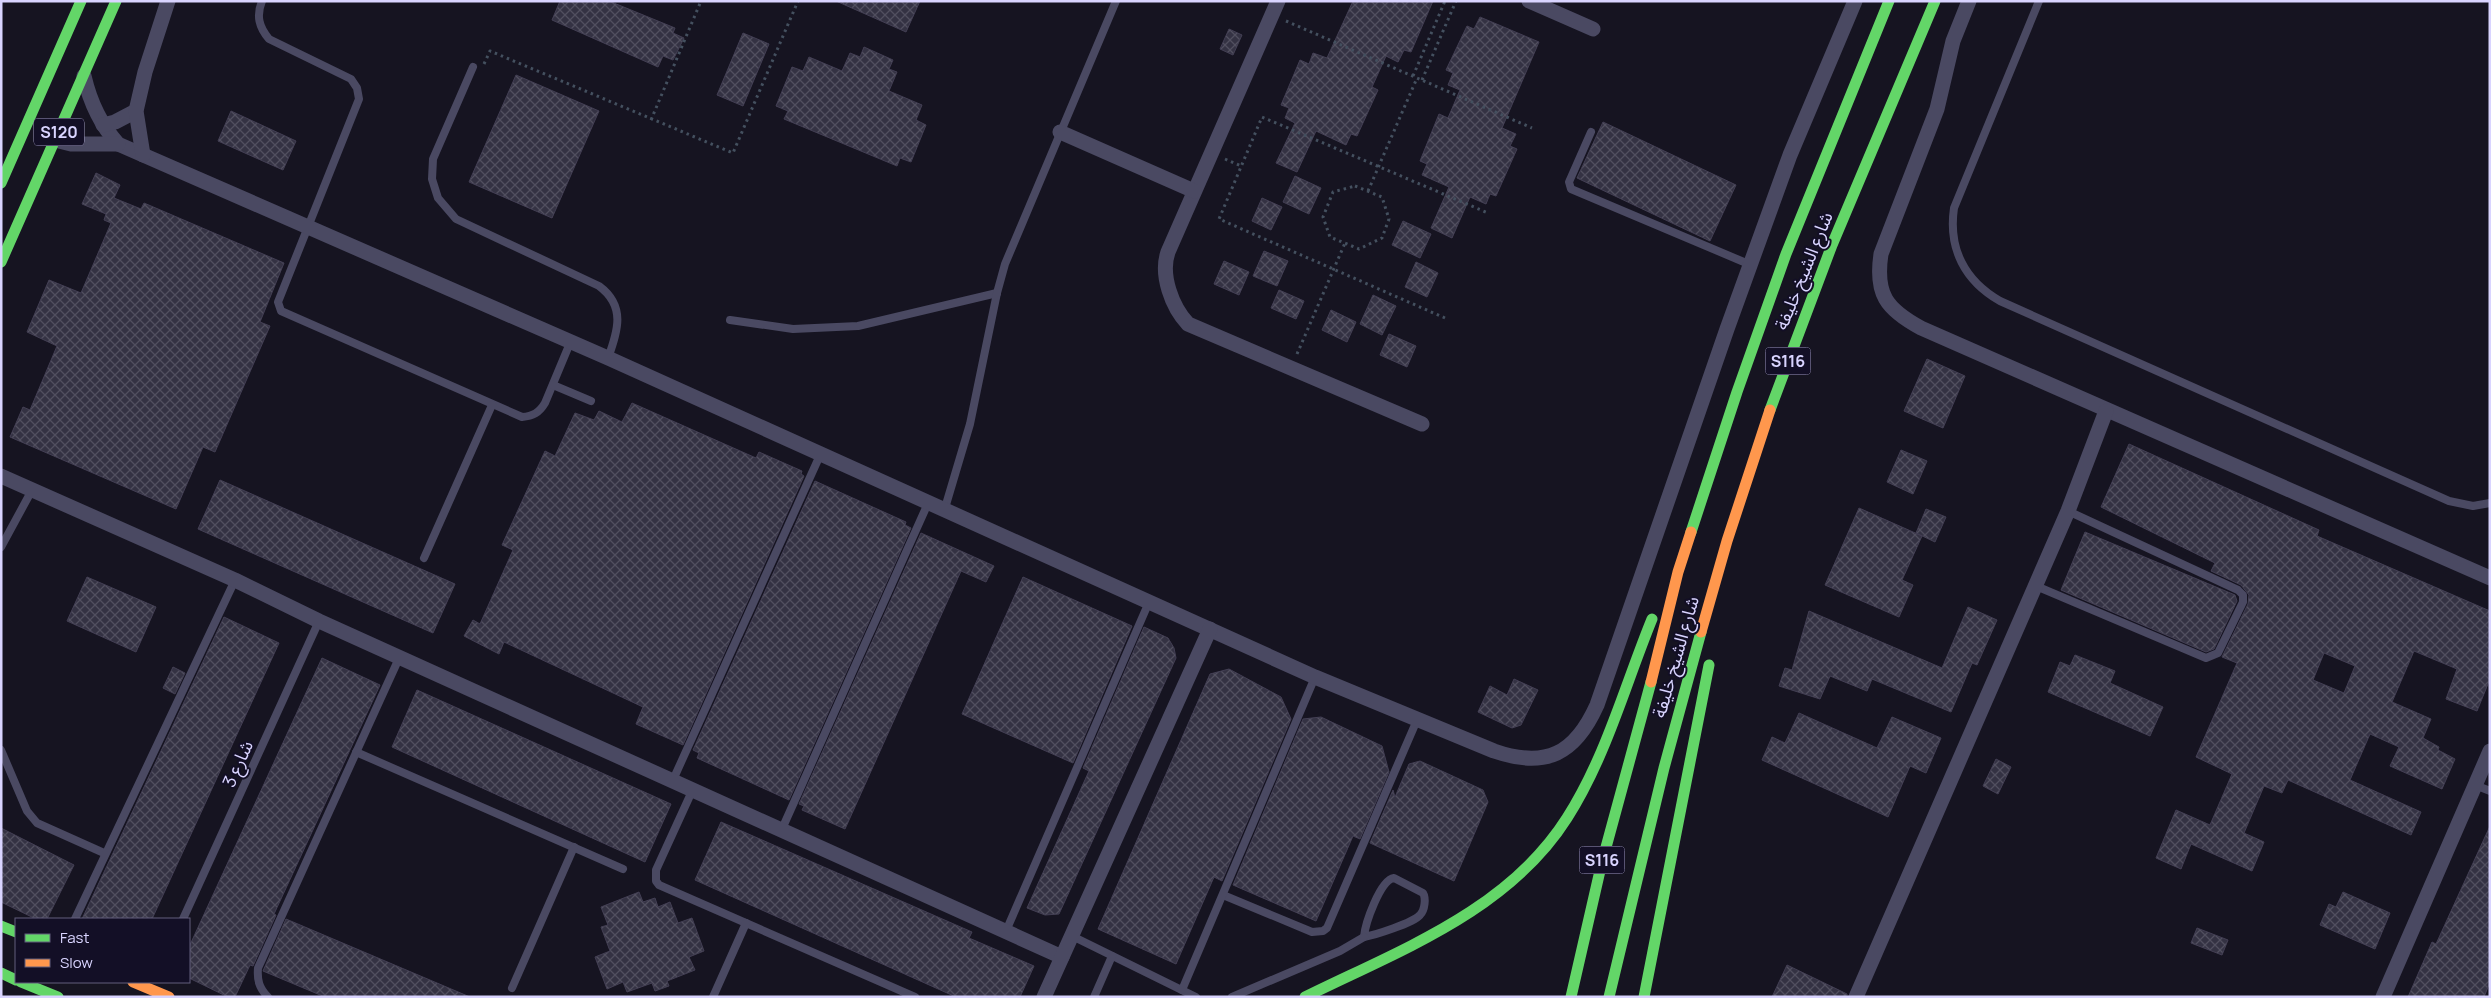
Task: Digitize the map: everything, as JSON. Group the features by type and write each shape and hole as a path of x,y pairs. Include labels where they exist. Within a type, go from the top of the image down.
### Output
{"main road":[{"name":"S120","path":"2,178 81,1"},
{"name":"S120","path":"1,262 50,138 84,76 116,1"},
{"name":"شارع الشيخ خليفة","path":"1571,997 1602,862 1678,572 1737,392 1786,254 1889,1"},
{"name":"شارع الشيخ خليفة","path":"1609,997 1672,732 1741,498 1796,339 1860,178 1935,1"},
{"path":"40,123 71,50 75,16"},
{"path":"1305,997 1460,920 1499,894 1520,876 1546,848 1567,817 1585,784 1608,732 1644,638 1658,607 1678,572"},
{"path":"1710,601 1716,629"},
{"path":"1644,997 1712,649"},
{"path":"1,926 15,932"},
{"path":"1,973 15,980"},
{"path":"23,983 52,996"},
{"path":"138,983 153,986 169,997"}],"street":[{"path":"142,155 136,111 152,48 168,1"},
{"path":"1529,1 1593,29"},
{"path":"50,138 71,144 118,144 608,358 945,508 1315,677 1417,720 1515,758 1537,759 1557,753 1576,741 1588,725 1608,676 1727,328 1790,155 1855,1"},
{"path":"1969,1 1953,40 1937,109 1881,254 1878,271 1879,286 1885,300 1899,316 1920,328 2106,411 2490,578"},
{"path":"1275,8 1165,260 1166,278 1177,308 1188,324 1422,424"},
{"path":"84,76 91,101 102,124 118,144"},
{"path":"102,124 114,122 136,111"},
{"path":"1060,132 1194,191"},
{"path":"1856,997 2068,511 2106,411"},
{"path":"1,476 236,580 319,621 1062,956"},
{"path":"1044,997 1210,629"},
{"path":"2383,997 2490,751"}],"lane":[{"path":"262,1 258,19 268,39 342,73 351,79 357,88 359,99 278,302 281,311 522,417 532,416 540,411 570,343"},
{"path":"945,508 972,414 996,294 1017,233 1116,1"},
{"path":"2039,1 1954,208 1955,249 1964,268 1977,285 2000,301 2448,501 2473,506 2490,503"},
{"path":"473,67 434,159 432,179 438,198 456,219 599,286 607,292 617,308 618,317 616,336 608,358"},
{"path":"1591,132 1569,182 1571,189 1751,265"},
{"path":"730,320 793,328 858,326 996,294"},
{"path":"552,385 591,401"},
{"path":"424,558 492,405"},
{"path":"673,780 821,453"},
{"path":"1,547 32,490"},
{"path":"782,829 929,501"},
{"path":"2036,586 2206,658 2218,653 2243,602 2243,595 2238,590 2068,511"},
{"path":"75,918 104,853 236,580"},
{"path":"1006,931 1149,602"},
{"name":"شارع 3","path":"184,918 319,621"},
{"path":"268,997 260,988 257,978 258,968 400,656"},
{"path":"1182,990 1315,677"},
{"path":"1223,895 1312,932 1323,932 1327,928 1417,720"},
{"path":"1,750 27,811 37,824 104,853"},
{"path":"356,752 624,869"},
{"path":"2475,785 2490,791"},
{"path":"693,789 656,870 656,881 659,885 916,997"},
{"path":"512,988 574,847"},
{"path":"1232,997 1340,951 1364,937 1418,917 1425,900 1424,892 1398,880 1387,880 1368,919 1364,937"},
{"path":"713,997 746,923"},
{"path":"1072,936 1196,997"},
{"path":"1094,997 1112,956"}],"path":[{"path":"651,120 701,1"},
{"path":"484,64 490,51 733,153 798,1"},
{"path":"1413,76 1445,1"},
{"path":"1422,80 1456,1"},
{"path":"1275,8 1417,78 1532,128"},
{"path":"1368,191 1417,78"},
{"path":"1445,318 1219,218 1262,117 1488,213"},
{"path":"1356,186 1368,191 1382,197 1389,219 1382,238 1359,249 1330,237 1323,217 1333,192 1356,186"},
{"path":"1291,368 1345,243"}],"building":[{"path":"560,1 609,1 675,28 673,33 684,38 673,60 663,56 658,67 552,20"},
{"path":"836,1 920,1 906,32"},
{"path":"1353,1 1433,1 1411,52 1404,50 1398,62 1386,56 1372,87 1378,90 1357,136 1351,134 1346,145 1316,131 1297,172 1276,163 1295,123 1285,118 1289,108 1281,105 1300,60 1309,64 1313,53 1327,58"},
{"path":"1480,17 1539,42 1502,128 1516,134 1510,146 1517,149 1496,196 1490,194 1486,204 1470,197 1452,238 1431,228 1449,187 1422,175 1427,164 1420,161 1439,114 1448,118 1460,90 1448,85 1453,73 1446,70 1467,26 1474,29"},
{"path":"1229,29 1242,35 1233,55 1220,49"},
{"path":"743,33 769,44 743,106 717,95"},
{"path":"864,47 893,60 889,69 897,72 889,91 922,105 916,120 926,125 911,162 900,158 897,166 784,119 788,111 776,106 792,67 803,71 809,57 842,71 850,53 860,57"},
{"path":"516,75 599,111 552,218 469,182"},
{"path":"231,111 296,141 283,170 218,141"},
{"path":"1603,122 1736,185 1710,241 1577,178"},
{"path":"96,173 120,185 114,198 141,209 144,203 284,263 260,322 270,326 215,452 203,447 176,509 10,437 23,407 30,410 57,346 27,332 49,280 81,293 111,223 104,220 106,214 82,204"},
{"path":"1295,176 1321,188 1309,214 1283,202"},
{"path":"1262,198 1282,207 1271,230 1252,221"},
{"path":"1403,221 1431,234 1420,258 1392,245"},
{"path":"1264,251 1288,261 1277,286 1253,276"},
{"path":"1224,261 1249,272 1239,295 1214,284"},
{"path":"1416,262 1438,273 1427,297 1405,287"},
{"path":"1279,290 1304,301 1296,319 1271,308"},
{"path":"1373,295 1396,306 1382,335 1360,324"},
{"path":"1331,310 1356,322 1347,342 1322,330"},
{"path":"1389,334 1416,346 1407,367 1380,355"},
{"path":"1927,359 1965,376 1943,428 1904,411"},
{"path":"632,403 756,458 759,452 802,471 801,474 804,476 683,745 636,724 643,707 504,642 499,654 464,636 473,620 480,624 513,550 502,545 545,451 555,456 575,413 594,420 599,411 622,422"},
{"path":"2129,444 2319,530 2317,536 2490,611 2490,679 2477,711 2446,699 2457,669 2414,651 2392,702 2431,719 2423,738 2439,747 2438,750 2455,759 2442,789 2390,766 2399,747 2370,734 2350,780 2421,812 2411,835 2288,780 2282,793 2264,786 2244,833 2264,842 2252,871 2191,844 2181,869 2156,858 2176,810 2210,825 2232,774 2196,757 2237,663 2222,657 2248,604 2249,595 2241,585 2211,571 2215,563 2101,507","holes":["2324,653 2355,666 2344,693 2313,680"]},
{"path":"1901,450 1927,461 1913,494 1887,482"},
{"path":"220,480 455,584 433,633 198,529"},
{"path":"815,481 906,522 905,525 911,528 789,800 697,758 699,753 693,750"},
{"path":"1859,508 1922,536 1902,580 1913,585 1899,617 1825,585"},
{"path":"1926,509 1946,517 1935,542 1916,533"},
{"path":"2085,532 2235,595 2237,601 2214,649 2206,652 2061,590"},
{"path":"921,533 994,566 986,582 961,571 845,829 802,810 804,806 799,804"},
{"path":"87,577 156,607 136,652 67,621"},
{"path":"1023,577 1132,626 1073,763 962,714"},
{"path":"1968,607 1997,620 1977,665 1972,663 1951,712 1872,679 1867,691 1830,676 1820,699 1779,686 1785,668 1792,670 1809,611 1942,668"},
{"path":"224,617 279,643 152,918 82,918"},
{"path":"1144,627 1168,638 1174,648 1176,658 1059,914 1045,915 1027,908 1089,771 1083,768"},
{"path":"2075,655 2115,671 2110,683 2163,707 2150,736 2048,692 2060,662 2070,666"},
{"path":"322,658 380,685 274,914 276,915 253,966 250,965 235,997 228,997 190,978 190,945"},
{"path":"173,667 185,673 175,694 163,688"},
{"path":"1229,669 1281,697 1291,719 1222,881 1214,877 1176,964 1098,929 1210,674"},
{"path":"1514,679 1538,690 1521,725 1512,728 1478,712 1490,686 1507,695"},
{"path":"417,690 671,804 645,862 392,747"},
{"path":"1799,713 1877,748 1892,717 1941,738 1926,773 1910,766 1888,817 1762,760 1772,737 1785,743"},
{"path":"1321,717 1382,746 1389,772 1360,839 1353,836 1316,921 1233,885 1303,719"},
{"path":"1996,759 2011,767 1998,794 1983,786"},
{"path":"1420,761 1483,790 1488,802 1454,881 1370,843 1393,790 1395,797 1409,764"},
{"path":"721,822 972,932 969,938 1034,966 1020,997 956,997 695,880"},
{"path":"2490,826 2490,982 2484,997 2408,997 2432,942 2436,944"},
{"path":"1,828 74,865 48,918 34,918 1,902"},
{"path":"639,892 643,902 655,898 658,907 670,902 678,923 692,918 704,951 689,957 695,970 667,981 669,986 655,991 652,983 627,992 623,982 607,989 595,957 610,951 601,927 608,925 601,907"},
{"path":"2343,892 2390,913 2375,949 2320,925 2329,904 2336,907"},
{"path":"286,919 470,997 325,997 263,971"},
{"path":"2197,928 2228,940 2222,955 2191,943"},
{"path":"1787,965 1847,994 1847,997 1772,997"}],"traffic: fast":[{"path":"1,183 81,1"},
{"path":"1,262 116,1"},
{"path":"1691,532 1737,392 1786,254 1889,1"},
{"path":"1770,410 1832,245 1935,1"},
{"path":"1305,997 1450,925 1515,879 1543,850 1567,818 1593,770 1604,746 1652,619"},
{"path":"1609,997 1664,768 1701,632"},
{"path":"1644,997 1709,665"},
{"path":"1571,997 1602,862 1651,682"},
{"path":"1,926 15,932"},
{"path":"1,973 15,980"},
{"path":"23,983 58,997"}],"traffic: slow":[{"path":"1701,632 1727,541 1770,410"},
{"path":"1651,682 1678,572 1691,532"},
{"path":"135,983 169,997"}]}
